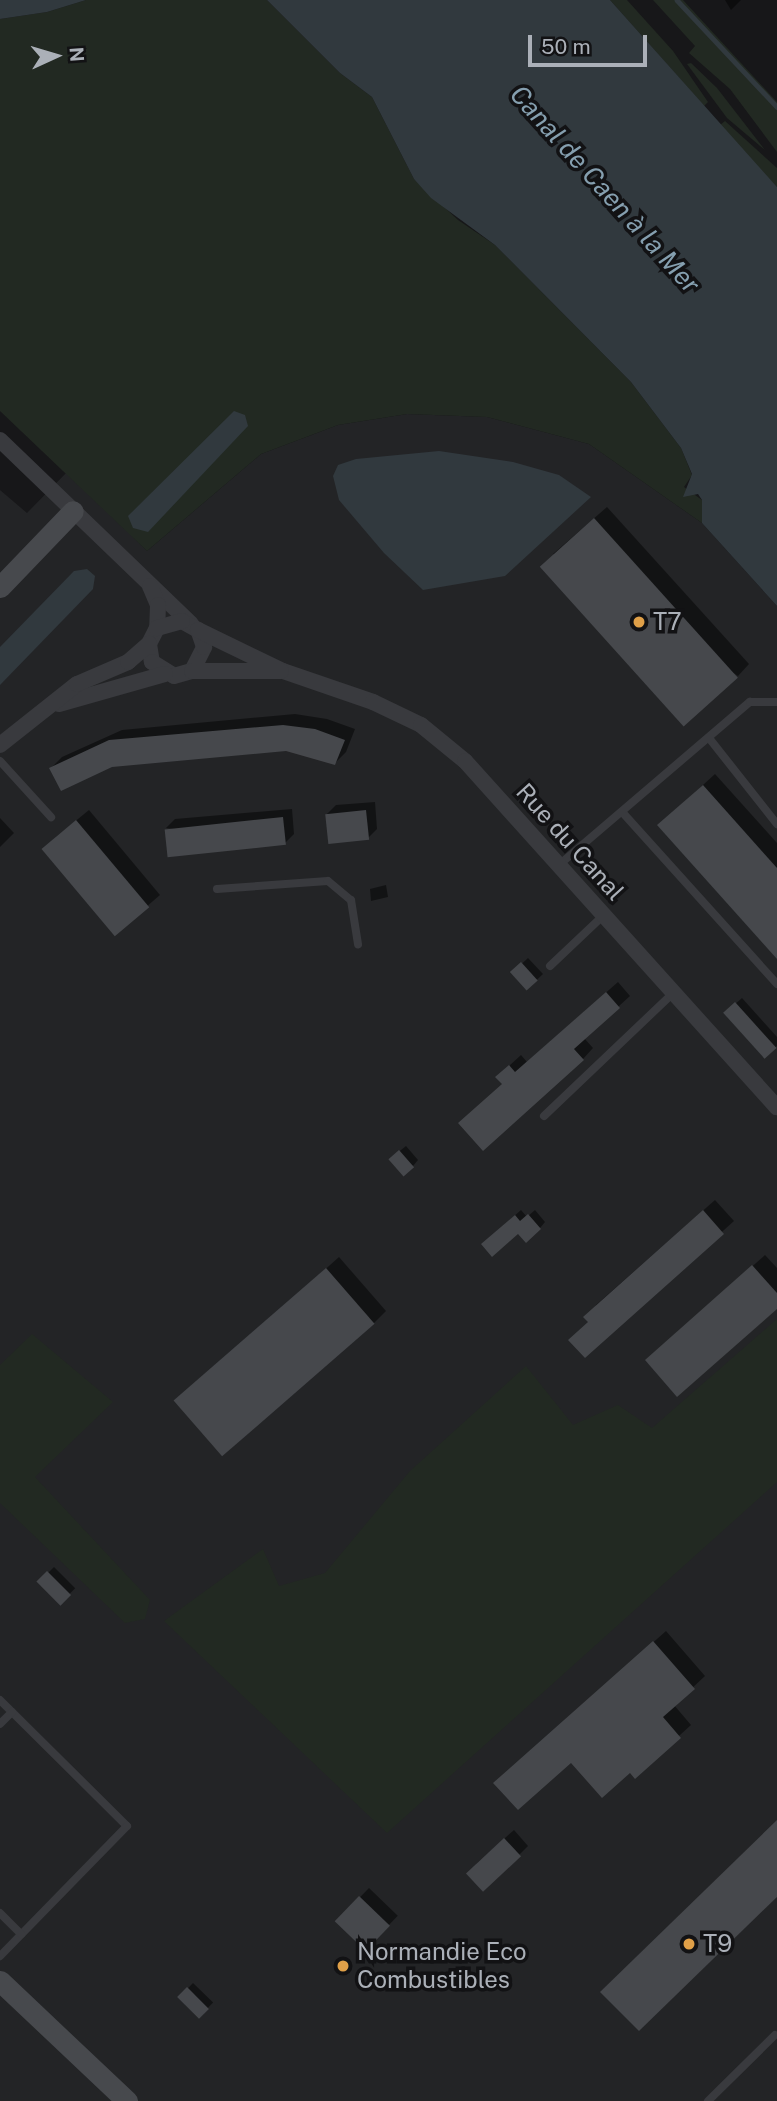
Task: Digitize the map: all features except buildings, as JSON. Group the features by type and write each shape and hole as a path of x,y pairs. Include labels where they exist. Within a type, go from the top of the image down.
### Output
{"street":[{"path":"0,440 194,627 204,647 192,671"},
{"path":"0,587 73,511"},
{"path":"147,581 158,605 157,628 173,620 194,627"},
{"name":"Rue du Canal","path":"194,627 284,671 373,702 421,725 465,761 777,1107"},
{"name":"Rue du Canal","path":"0,745 77,684 128,662 149,644 157,628"},
{"path":"149,644 152,662 165,674"},
{"name":"Rue du Canal","path":"47,708 165,674 192,671 284,671"},
{"path":"0,1981 127,2101"}],"lane":[{"path":"560,864 750,702 777,702"},
{"path":"709,738 777,824"},
{"path":"0,761 51,817"},
{"path":"623,813 777,984"},
{"path":"217,889 328,881 351,900 358,944"},
{"path":"550,966 604,915"},
{"path":"544,1116 674,992"},
{"path":"0,1700 127,1826 0,1956"},
{"path":"0,1724 12,1712"},
{"path":"0,1913 22,1934"},
{"path":"708,2101 775,2035"}],"shaded area":[{"path":"86,0 267,0 340,73 372,97 414,179 458,220 495,245 631,382 681,448 692,475 684,487 702,500 702,523 589,444 487,417 407,414 338,425 261,454 147,551 0,411 0,19 47,12"},
{"path":"610,0 627,0 673,51 708,102 704,106"},
{"path":"653,0 683,0 777,102 777,152 730,89 689,53 695,46"},
{"path":"691,63 717,88 765,150 727,118 687,64"},
{"path":"725,121 777,168 777,187 738,148 720,125"},
{"path":"407,414 487,417 589,444 702,523 777,606 777,2101 0,2101 0,490 27,513 67,472 147,551 261,454 338,425"},
{"path":"777,1319 777,1482 387,1833 164,1621 263,1549 279,1586 325,1573 410,1471 526,1366 573,1425 618,1405 652,1428"},
{"path":"32,1334 113,1402 35,1477 150,1600 145,1619 125,1623 0,1503 0,1365"}],"water":[{"path":"0,0 86,0 47,12 0,19"},
{"name":"Canal de Caen à la Mer","path":"267,0 610,0 777,187 777,606 702,523 702,500 698,494 683,497 692,474 681,448 631,382 495,245 431,198 414,179 372,97 340,73"},
{"path":"234,411 245,415 248,426 148,532 133,528 128,516"},
{"path":"439,451 513,462 559,475 591,497 505,576 423,590 384,553 339,500 333,476 338,465 356,459"},
{"path":"87,569 95,576 93,589 0,685 0,647 74,571"}],"waterway":[{"path":"677,0 777,107"}],"place":[{"name":"T7","path":"639,622"},
{"name":"T9","path":"689,1944"},
{"name":"Normandie Eco Combustibles","path":"343,1966"}]}
